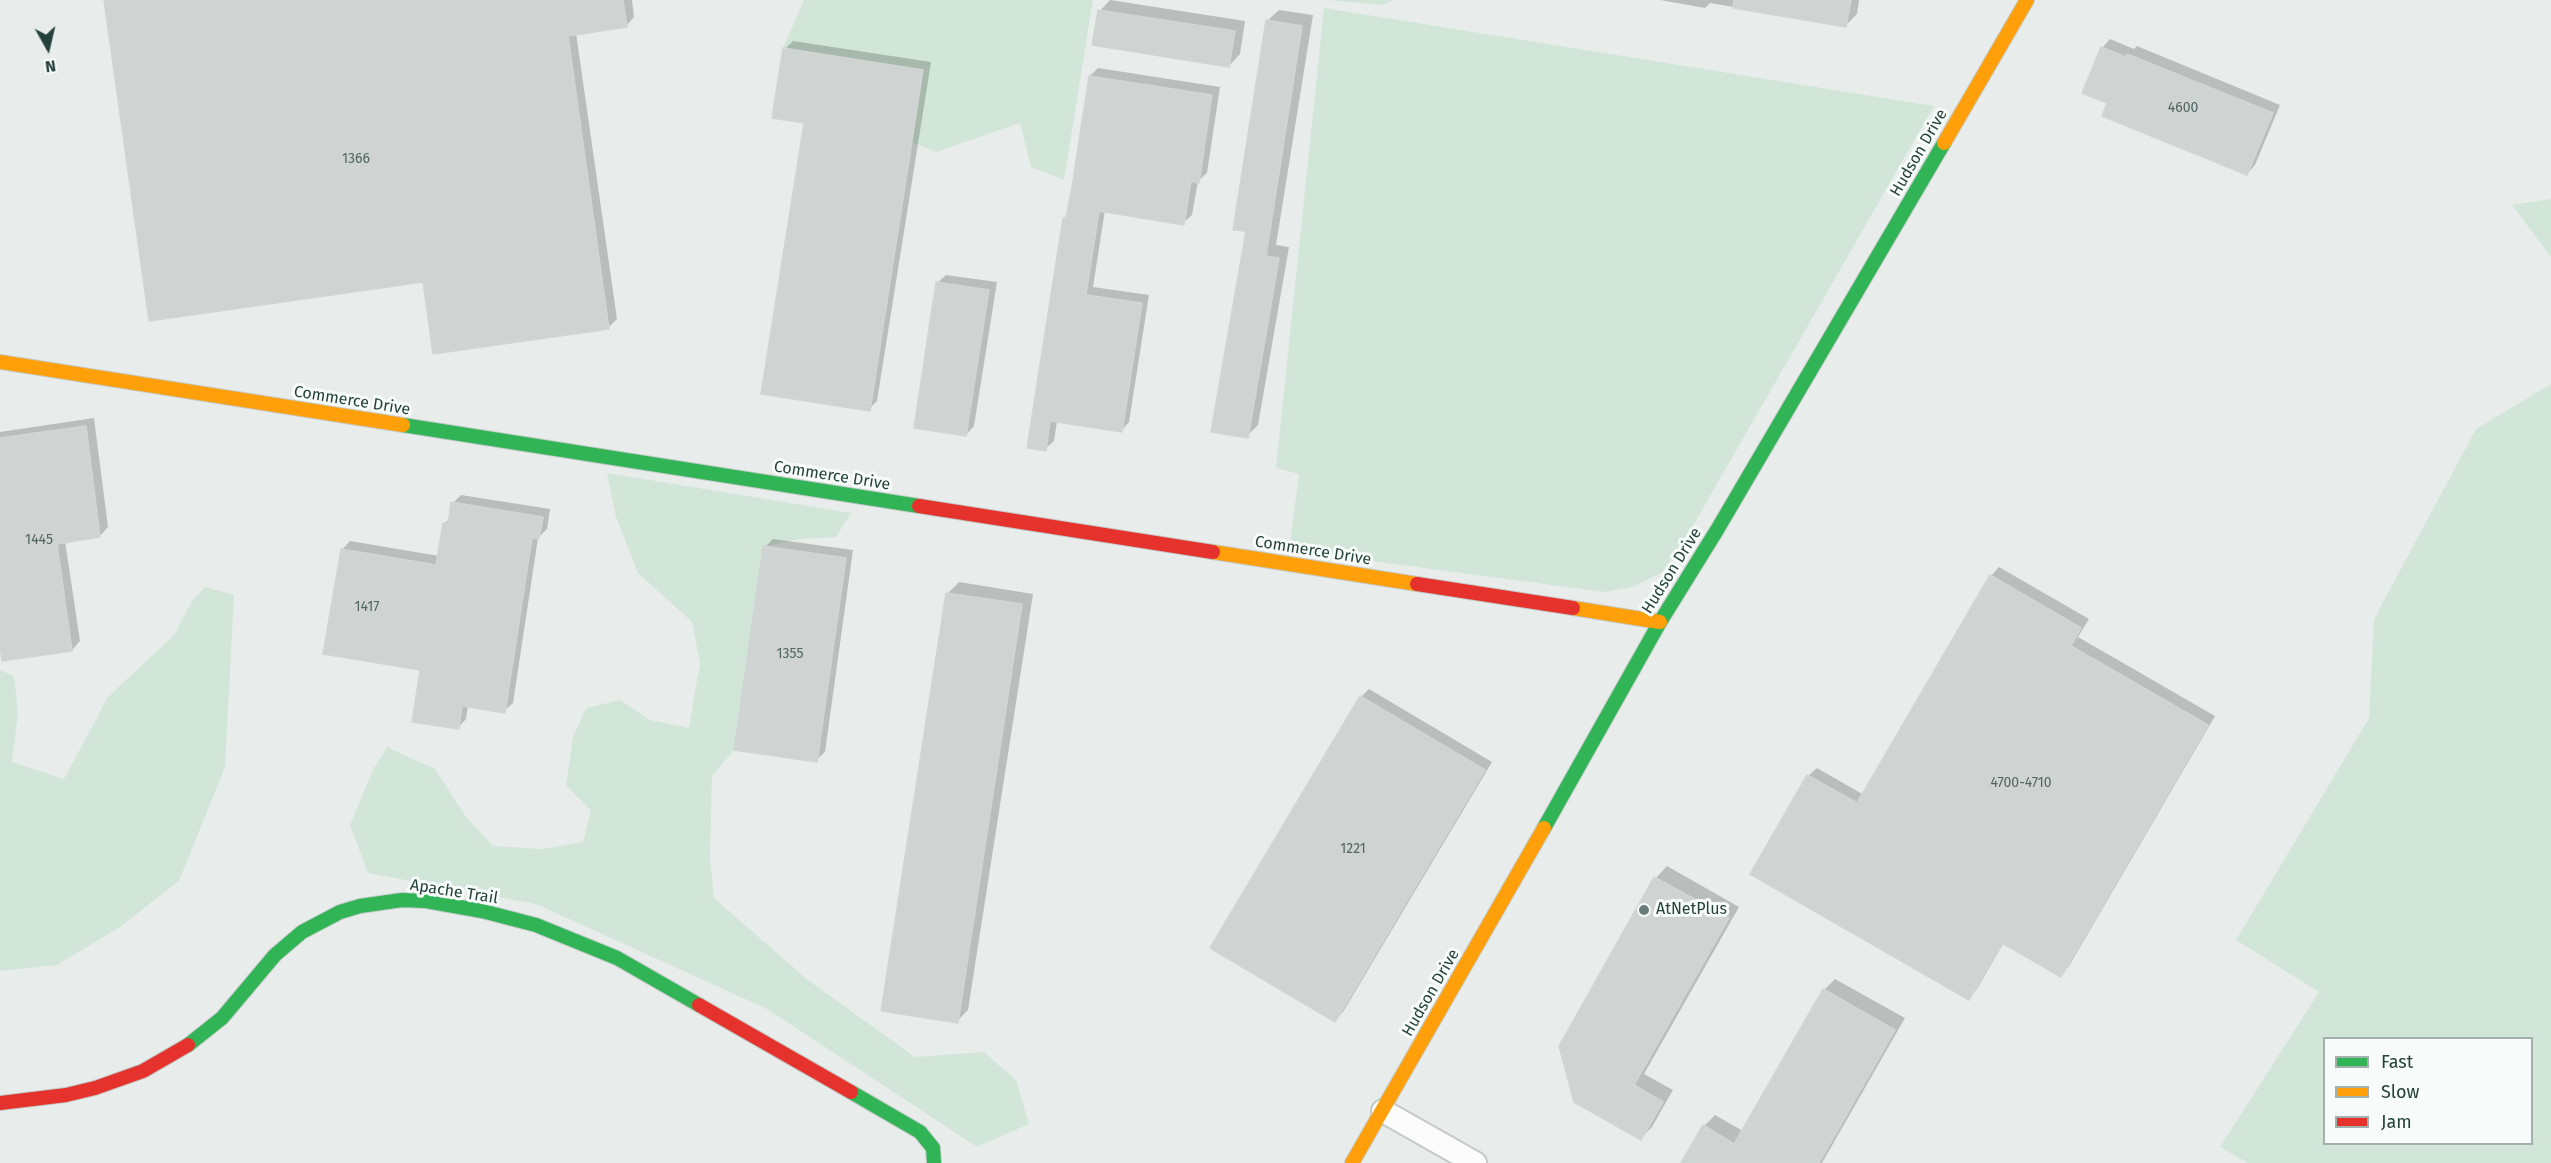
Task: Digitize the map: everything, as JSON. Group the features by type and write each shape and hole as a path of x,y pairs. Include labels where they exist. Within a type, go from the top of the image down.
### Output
{"street":[{"name":"Hudson Drive","path":"1352,1163 1660,622 1717,530 2027,0"},
{"name":"Commerce Drive","path":"0,362 1660,622"},
{"name":"Apache Trail","path":"0,1103 95,1088 143,1071 184,1048 214,1025 238,1002 275,955 312,926 340,912 360,906 402,900 426,901 483,911 536,925 598,949 638,969 915,1128 933,1148 934,1163"},
{"path":"1383,1111 1475,1163"}],"green space":[{"path":"804,0 1093,0 1064,180 1031,167 1020,123 936,152 912,142 923,70 783,48"},
{"path":"1327,0 1393,0 1383,5"},
{"path":"1324,8 1934,106 1690,531 1663,572 1633,587 1604,592 1289,550 1299,474 1276,468"},
{"path":"2551,199 2551,257 2512,205"},
{"path":"2551,384 2551,1163 2248,1163 2220,1147 2319,992 2236,940 2369,718 2374,619 2476,429"},
{"path":"607,473 851,513 836,537 799,539 763,547 734,750 712,776 710,857 714,898 808,980 915,1057 984,1052 1016,1080 1029,1124 977,1147 767,1009 536,904 368,873 350,825 373,770 387,747 435,769 466,817 493,846 542,849 583,842 591,811 566,785 573,737 586,708 620,700 650,720 689,728 700,663 692,622 638,573 616,517"},
{"path":"205,587 234,595 225,767 179,881 120,927 57,965 0,971 0,670 14,676 18,713 12,762 64,779 108,697 174,635 192,601"}],"building":[{"path":"104,0 623,0 627,27 568,36 609,329 433,354 423,282 149,321"},
{"path":"1734,0 1851,0 1846,27 1733,8"},
{"path":"1098,10 1235,31 1229,67 1092,45"},
{"path":"1266,20 1302,26 1266,256 1279,258 1248,438 1211,432 1246,231 1233,230"},
{"path":"2101,47 2126,57 2127,54 2273,113 2247,175 2102,116 2107,103 2082,93"},
{"path":"783,48 923,70 870,411 761,394 804,123 772,118"},
{"path":"1089,76 1212,95 1199,183 1191,181 1184,225 1099,211 1086,295 1142,303 1122,432 1050,421 1046,451 1027,448 1063,218 1066,218 1072,187"},
{"path":"936,282 989,290 966,436 914,428"},
{"path":"86,426 100,537 57,544 72,651 2,661 0,645 0,438"},
{"path":"451,502 543,517 539,539 532,538 505,713 462,706 459,729 412,722 420,670 323,654 341,549 436,565 443,523 448,524"},
{"path":"763,546 846,558 817,762 734,750"},
{"path":"1990,575 2081,628 2071,646 2208,725 2061,977 2002,943 1969,1000 1750,874 1807,775 1857,803"},
{"path":"946,593 1022,604 958,1023 881,1011"},
{"path":"1360,696 1485,770 1335,1022 1210,948"},
{"path":"1654,877 1729,918 1634,1085 1663,1102 1641,1140 1574,1102 1559,1046"},
{"path":"1823,989 1895,1030 1819,1163 1681,1163 1703,1125 1734,1144"}],"traffic: fast":[{"path":"1544,828 1660,622 1717,530 1944,143"},
{"path":"403,425 919,506"},
{"path":"188,1045 222,1018 275,955 302,932 340,912 360,906 402,900 426,901 482,911 536,925 617,958 699,1005"},
{"path":"851,1092 920,1132 933,1148 934,1163"}],"traffic: slow":[{"path":"1944,143 2027,0"},
{"path":"0,362 403,425"},
{"path":"1213,552 1417,584"},
{"path":"1573,608 1660,622"},
{"path":"1352,1163 1544,828"}],"traffic: jam":[{"path":"919,506 1213,552"},
{"path":"1417,584 1573,608"},
{"path":"699,1005 851,1092"},
{"path":"0,1103 66,1095 95,1088 143,1071 188,1045"}],"place":[{"name":"AtNetPlus","path":"1644,910"}]}
